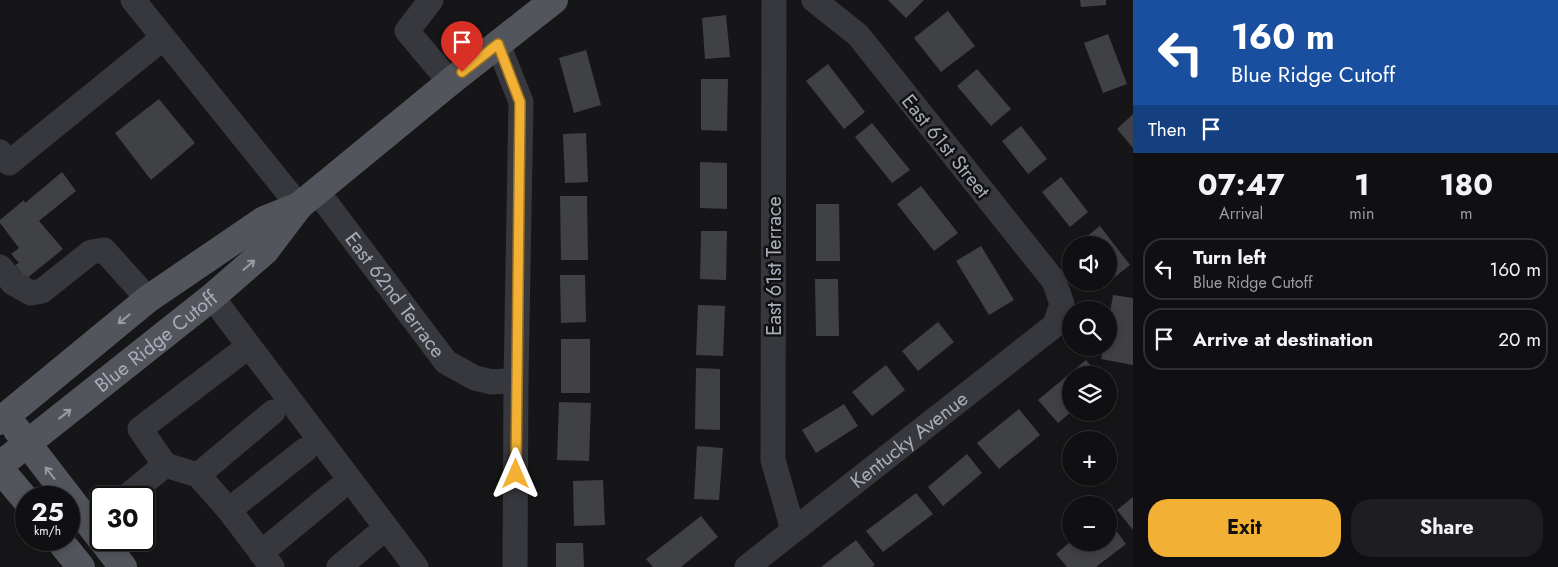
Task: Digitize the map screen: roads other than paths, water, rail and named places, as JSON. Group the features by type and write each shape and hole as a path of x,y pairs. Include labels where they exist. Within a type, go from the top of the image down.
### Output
{"main road":[{"name":"Blue Ridge Cutoff","path":"0,467 212,297 265,251 308,199 450,82 554,0"},
{"name":"Blue Ridge Cutoff","path":"2,415 148,299 264,220 308,199"},
{"path":"2,415 90,525"},
{"path":"0,467 15,486"},
{"path":"68,551 81,567"},
{"path":"111,551 123,567"}],"street":[{"name":"East 62nd Terrace","path":"133,0 164,38 308,199 446,362 475,378 492,382 516,380"},
{"path":"431,0 407,31 450,82"},
{"name":"East 61st Terrace","path":"774,0 773,460 793,530"},
{"name":"East 61st Street","path":"814,0 858,35 1054,281 1062,304"},
{"path":"3,162 164,38"},
{"path":"498,44 520,102 515,567"},
{"path":"0,267 13,283 31,293 42,291 91,252 104,250 148,299"},
{"path":"212,297 416,567"},
{"name":"Kentucky Avenue","path":"747,567 1055,325 1062,304"},
{"path":"249,346 140,429 165,465 198,474 229,510 267,560 337,490"},
{"path":"198,474 273,412"},
{"path":"229,510 305,450"},
{"path":"140,486 165,465"},
{"path":"339,567 375,537"}]}
